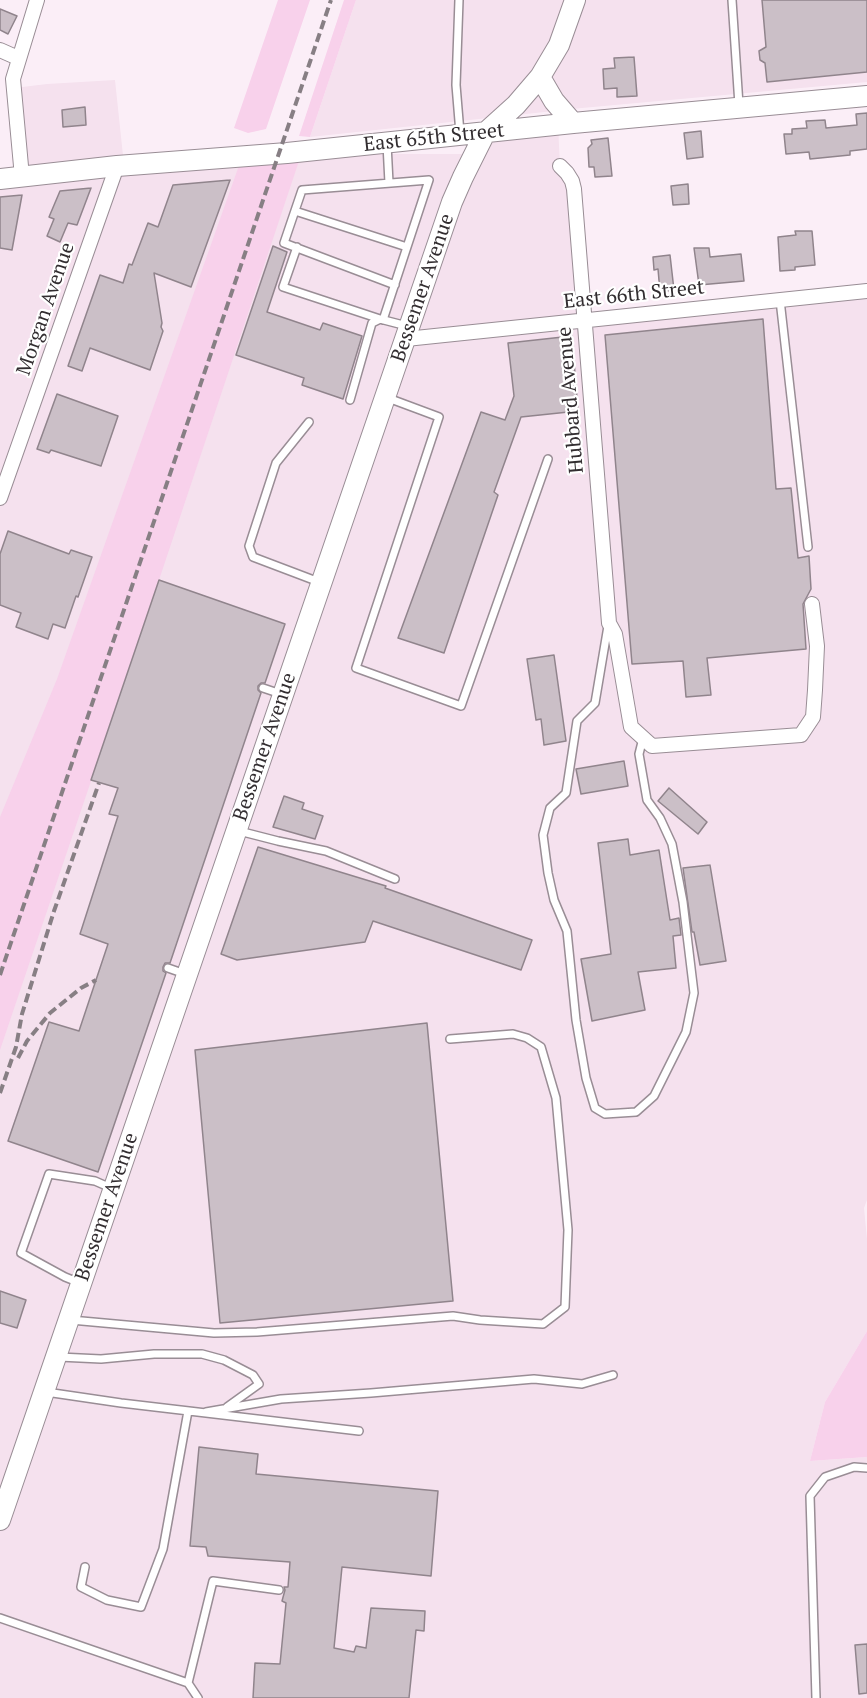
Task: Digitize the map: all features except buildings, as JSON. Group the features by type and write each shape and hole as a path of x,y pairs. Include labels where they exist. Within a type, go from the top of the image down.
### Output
{"street":[{"path":"22,177 14,79 18,58 37,0"},
{"name":"Bessemer Avenue","path":"0,1520 452,202 485,133 516,105 540,77 559,45 575,0"},
{"path":"0,50 18,58"},
{"path":"540,77 554,101 573,123"},
{"name":"East 65th Street","path":"0,178 117,166 288,153 573,123 867,96"},
{"name":"Morgan Avenue","path":"0,498 117,166"},
{"name":"Hubbard Avenue","path":"560,166 573,181 612,628 631,727 643,738"},
{"name":"East 66th Street","path":"408,333 585,320 867,291"},
{"path":"643,738 652,746 801,735 813,717 817,646 812,604"}],"lane":[{"path":"459,0 456,86 460,135"},
{"path":"732,0 739,108"},
{"path":"387,143 389,183"},
{"path":"350,400 372,323 382,319 394,285 429,180 302,190 285,243 394,285"},
{"path":"295,211 406,247"},
{"path":"297,247 283,287 382,319 408,333"},
{"path":"780,300 808,547"},
{"path":"386,397 440,417 356,668 461,706 548,459"},
{"path":"309,422 276,463 249,546 253,557 322,583"},
{"path":"612,628 595,703 577,721 566,793 550,808 543,835 552,891 567,931 576,1020 586,1078 595,1108 606,1114 636,1112 654,1096 686,1032 694,993 683,903 672,844 660,818 647,800 639,754 643,738"},
{"path":"263,688 283,695"},
{"path":"237,830 278,842 326,851 395,879"},
{"path":"168,968 187,975"},
{"path":"69,1319 214,1332 257,1332 453,1316 543,1324 565,1307 568,1230 556,1098 541,1047 527,1038 513,1034 450,1039"},
{"path":"81,1284 21,1253 49,1174 95,1181 114,1189"},
{"path":"56,1357 101,1359 154,1354 202,1354 224,1360 253,1376 259,1384 225,1409"},
{"path":"206,1412 281,1399 534,1379 582,1384 613,1376"},
{"path":"44,1392 359,1431"},
{"path":"85,1567 81,1587 107,1600 141,1607 163,1549 188,1411"},
{"path":"816,1698 810,1496 825,1477 854,1467 867,1468"},
{"path":"188,1683 213,1581 279,1590"},
{"path":"0,1618 188,1683 198,1698"}],"shaded area":[{"path":"278,0 310,0 266,129 248,133 234,128"},
{"path":"344,0 356,0 310,137 299,136"},
{"path":"356,0 867,0 867,82 582,108 310,137"},
{"path":"115,80 124,165 278,154 474,154 485,133 558,125 560,166 567,173 585,319 867,291 867,1200 864,1208 867,1239 867,1331 825,1402 810,1461 867,1457 867,1698 0,1698 0,179 22,177 14,88"},
{"path":"302,152 0,1050 0,817 57,679 242,157"},
{"path":"867,1331 867,1457 810,1461 825,1402"}],"railway":[{"path":"0,975 331,0"},
{"path":"0,1093 16,1047 22,1014 54,911 99,783"},
{"path":"18,1058 27,1041 50,1013 81,988 96,980"}]}
